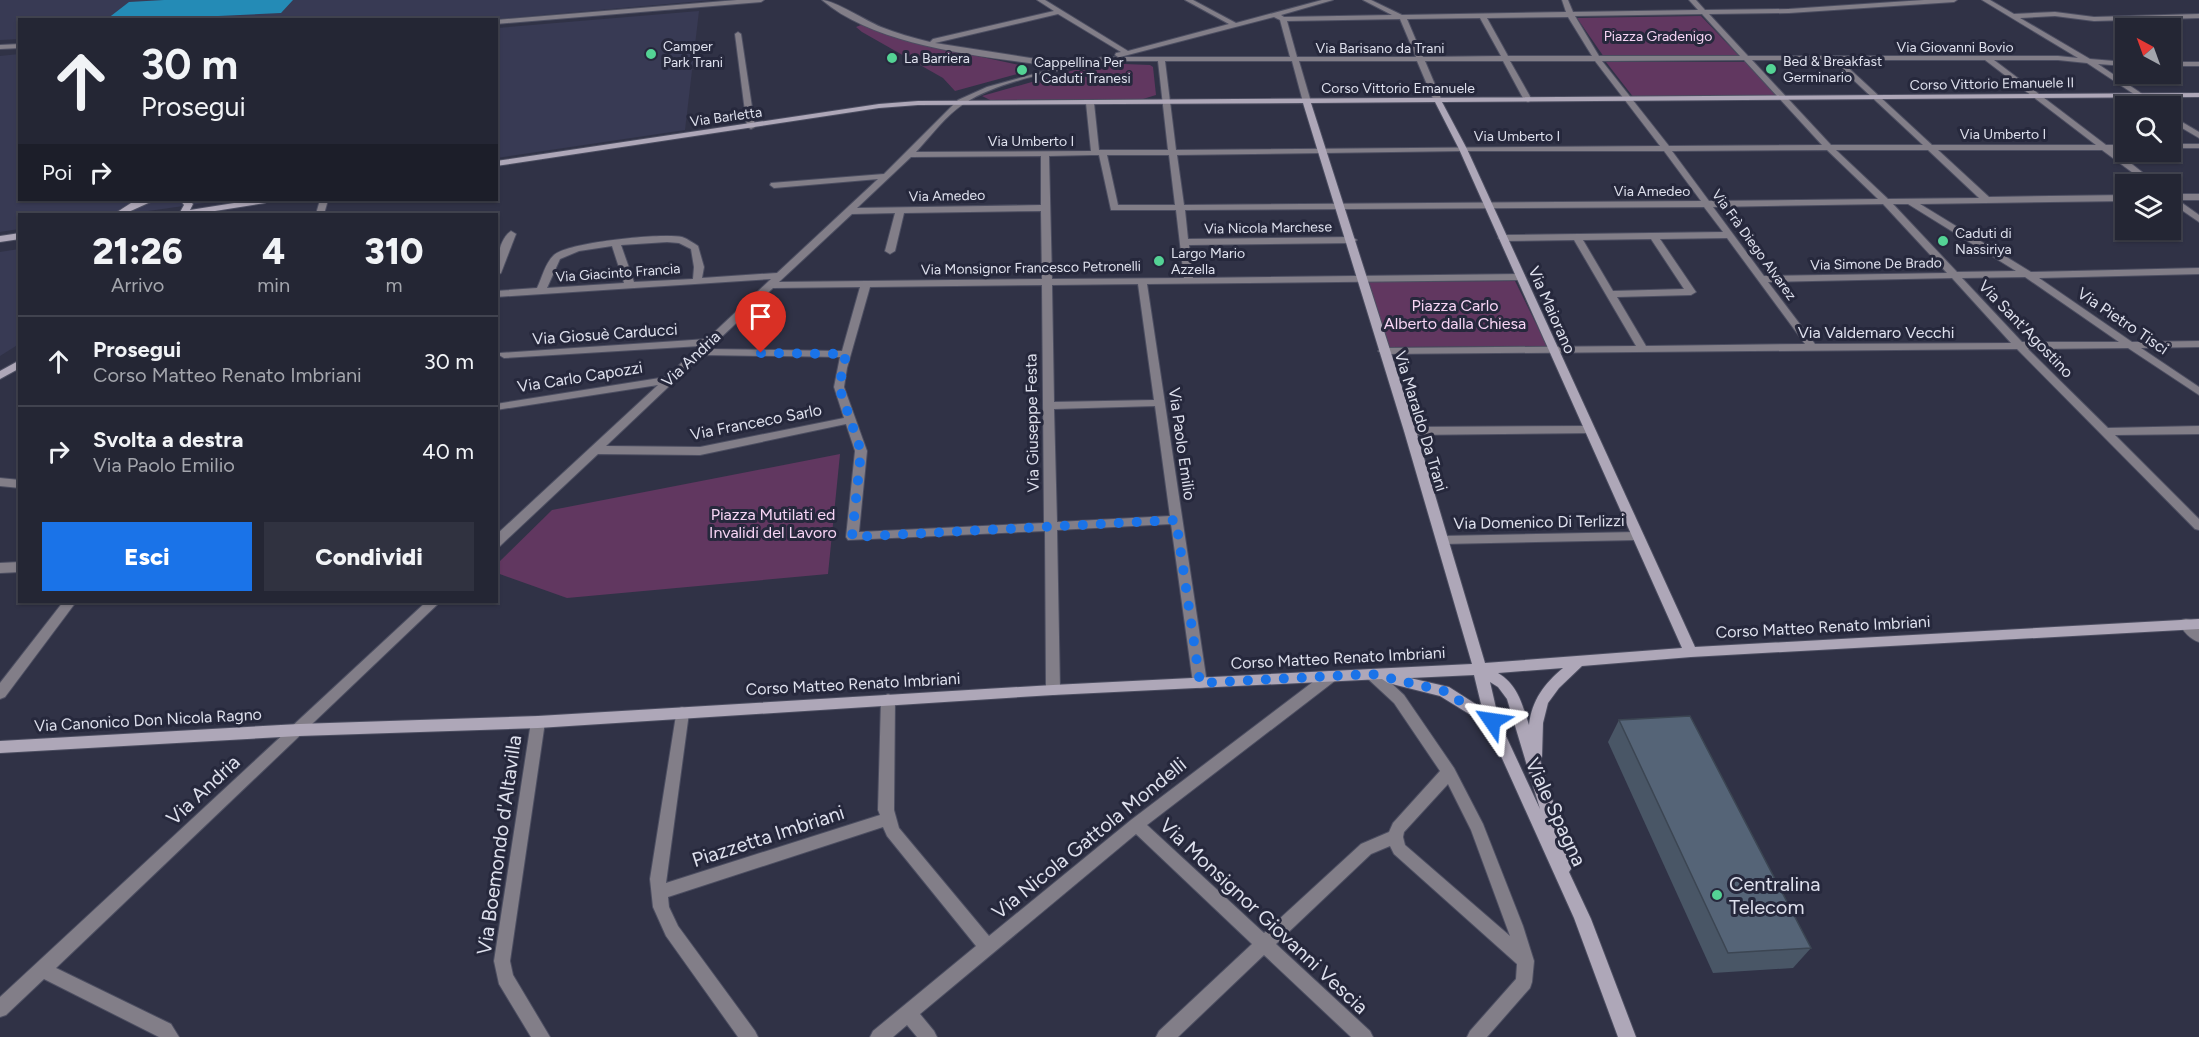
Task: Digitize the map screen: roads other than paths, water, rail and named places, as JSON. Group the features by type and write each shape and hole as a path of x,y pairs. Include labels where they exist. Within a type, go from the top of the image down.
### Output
{"street":[{"path":"498,22 761,0"},
{"path":"825,0 860,22 929,42 1072,67"},
{"path":"1040,0 1126,53"},
{"path":"1188,0 1235,25"},
{"path":"960,103 971,96 1004,85 1235,25 1279,17 1329,0"},
{"path":"1366,0 1403,18"},
{"path":"1565,0 1570,16 1598,60 1631,100 1784,99"},
{"path":"1692,0 1784,99"},
{"path":"1279,17 1403,18 1789,11 1954,0"},
{"path":"1985,0 2089,61 2139,96"},
{"path":"929,42 1059,12"},
{"path":"2012,16 2055,14 2094,20 2199,16"},
{"name":"Via Maraldo Da Trani","path":"1279,17 1352,240 1383,351 1410,431 1480,669"},
{"path":"1484,17 1528,100"},
{"name":"Via Maiorano","path":"1403,18 1438,101 1463,149 1691,652"},
{"path":"738,34 751,127"},
{"path":"0,47 18,46"},
{"name":"Via Giovanni Bovio","path":"1749,60 2058,58 2115,63"},
{"name":"Via Barisano da Trani","path":"1103,59 1598,60"},
{"path":"1988,59 2140,174"},
{"path":"1161,60 1189,280"},
{"path":"1598,60 1749,60"},
{"path":"1835,60 1987,200"},
{"path":"2181,64 2199,64"},
{"name":"Corso Vittorio Emanuele II","path":"2139,96 2199,95"},
{"name":"Corso Vittorio Emanuele II","path":"1784,99 2115,96"},
{"name":"Via Sant'Agostino","path":"1784,99 1829,148 1885,201 2020,346 2199,526"},
{"name":"Corso Vittorio Emanuele","path":"1090,103 1631,100"},
{"name":"Via Frà Diego Alvarez","path":"1631,100 1812,347"},
{"name":"Via Barletta","path":"498,164 879,106 960,103 1090,103"},
{"name":"Via Andria","path":"498,541 887,176 960,103"},
{"path":"1090,103 1099,154 1114,208 1179,207"},
{"path":"2181,124 2199,136"},
{"path":"2181,146 2199,146"},
{"name":"Via Umberto I","path":"909,155 1463,149 2115,147"},
{"name":"Via Giuseppe Festa","path":"1045,154 1053,690"},
{"path":"774,185 887,176"},
{"path":"2181,198 2199,197"},
{"name":"Via Amedeo","path":"1179,207 1708,204 2115,198"},
{"path":"120,213 145,201"},
{"path":"189,213 258,201"},
{"name":"Via Pietro Tisci","path":"1910,201 2028,274 2199,392"},
{"path":"187,202 224,206"},
{"path":"2181,206 2199,219"},
{"name":"Via Amedeo","path":"849,211 1045,208"},
{"path":"890,251 900,210"},
{"path":"498,268 511,234"},
{"path":"1503,238 1730,235"},
{"path":"0,239 18,236"},
{"path":"1611,294 1691,292 1654,236"},
{"path":"1577,237 1642,348"},
{"name":"Via Giacinto Francia","path":"541,291 554,261 563,253 585,247 674,239 689,243 695,248 699,257 697,281"},
{"name":"Via Nicola Marchese","path":"1185,242 1352,240"},
{"path":"616,244 630,286"},
{"name":"Via Simone De Brado","path":"1761,279 2199,271"},
{"name":"Via Giacinto Francia","path":"498,294 780,276"},
{"path":"1363,279 1520,277"},
{"name":"Via Monsignor Francesco Petronelli","path":"770,285 1363,279"},
{"name":"Via Paolo Emilio","path":"1142,280 1200,683"},
{"path":"866,284 839,387 861,451 852,537 1176,520"},
{"name":"Via Giosuè Carducci","path":"504,355 709,342"},
{"name":"Via Valdemaro Vecchi","path":"1553,349 2199,344"},
{"path":"1383,351 1553,349"},
{"path":"698,352 846,354"},
{"path":"0,376 18,364"},
{"name":"Via Carlo Capozzi","path":"498,407 668,380"},
{"path":"1048,406 1159,403"},
{"name":"Via Franceco Sarlo","path":"594,450 700,451 851,420"},
{"path":"1410,431 1589,430"},
{"path":"2106,432 2199,430"},
{"path":"0,482 18,484"},
{"name":"Via Domenico Di Terlizzi","path":"1442,540 1637,536"},
{"path":"0,568 18,567"},
{"path":"0,693 69,603"},
{"name":"Via Andria","path":"0,1008 433,603"},
{"path":"2192,624 2199,637"},
{"name":"Corso Matteo Renato Imbriani","path":"299,730 538,722 1053,690 1480,669 1691,652 2192,624"},
{"name":"Viale Spagna","path":"1535,772 1537,708 1544,694 1578,662"},
{"name":"Viale Spagna","path":"1480,669 1492,721 1582,919"},
{"name":"Viale Spagna","path":"1480,669 1503,682 1513,697 1582,919 1627,1037"},
{"path":"1372,674 1444,691 1492,721"},
{"path":"1372,674 1399,699 1449,772 1478,829 1526,961 1524,982 1476,1037"},
{"name":"Via Nicola Gattola Mondelli","path":"879,1037 1136,825 1331,676"},
{"path":"888,700 886,810 892,831 905,850 987,947"},
{"path":"682,713 658,879 661,907 672,931 749,1037"},
{"name":"Via Boemondo d'Altavilla","path":"538,722 502,961 505,978 541,1037"},
{"name":"Via Canonico Don Nicola Ragno","path":"0,747 299,730"},
{"path":"1449,772 1398,828 1395,837 1399,849 1420,870 1526,961"},
{"name":"Piazzetta Imbriani","path":"659,893 889,819"},
{"name":"Via Monsignor Giovanni Vescia","path":"1136,825 1364,1037"},
{"path":"1165,1037 1366,849 1395,837"},
{"path":"42,970 165,1030 171,1037"},
{"path":"909,1013 928,1037"}],"water":[{"path":"293,0 281,13 196,18 108,18 129,2"}],"place":[{"name":"Camper Park Trani","path":"651,54"},
{"name":"La Barriera","path":"892,58"},
{"name":"Bed & Breakfast Germinario","path":"1771,69"},
{"name":"Cappellina Per I Caduti Tranesi","path":"1022,70"},
{"name":"Caduti di Nassiriya","path":"1943,241"},
{"name":"Largo Mario Azzella","path":"1159,261"},
{"name":"Centralina Telecom","path":"1717,895"}],"park label":[{"name":"Piazza Gradenigo","path":"1658,36"},
{"name":"Piazza Carlo Alberto dalla Chiesa","path":"1455,314"},
{"name":"Piazza Mutilati ed Invalidi del Lavoro","path":"773,523"}]}
